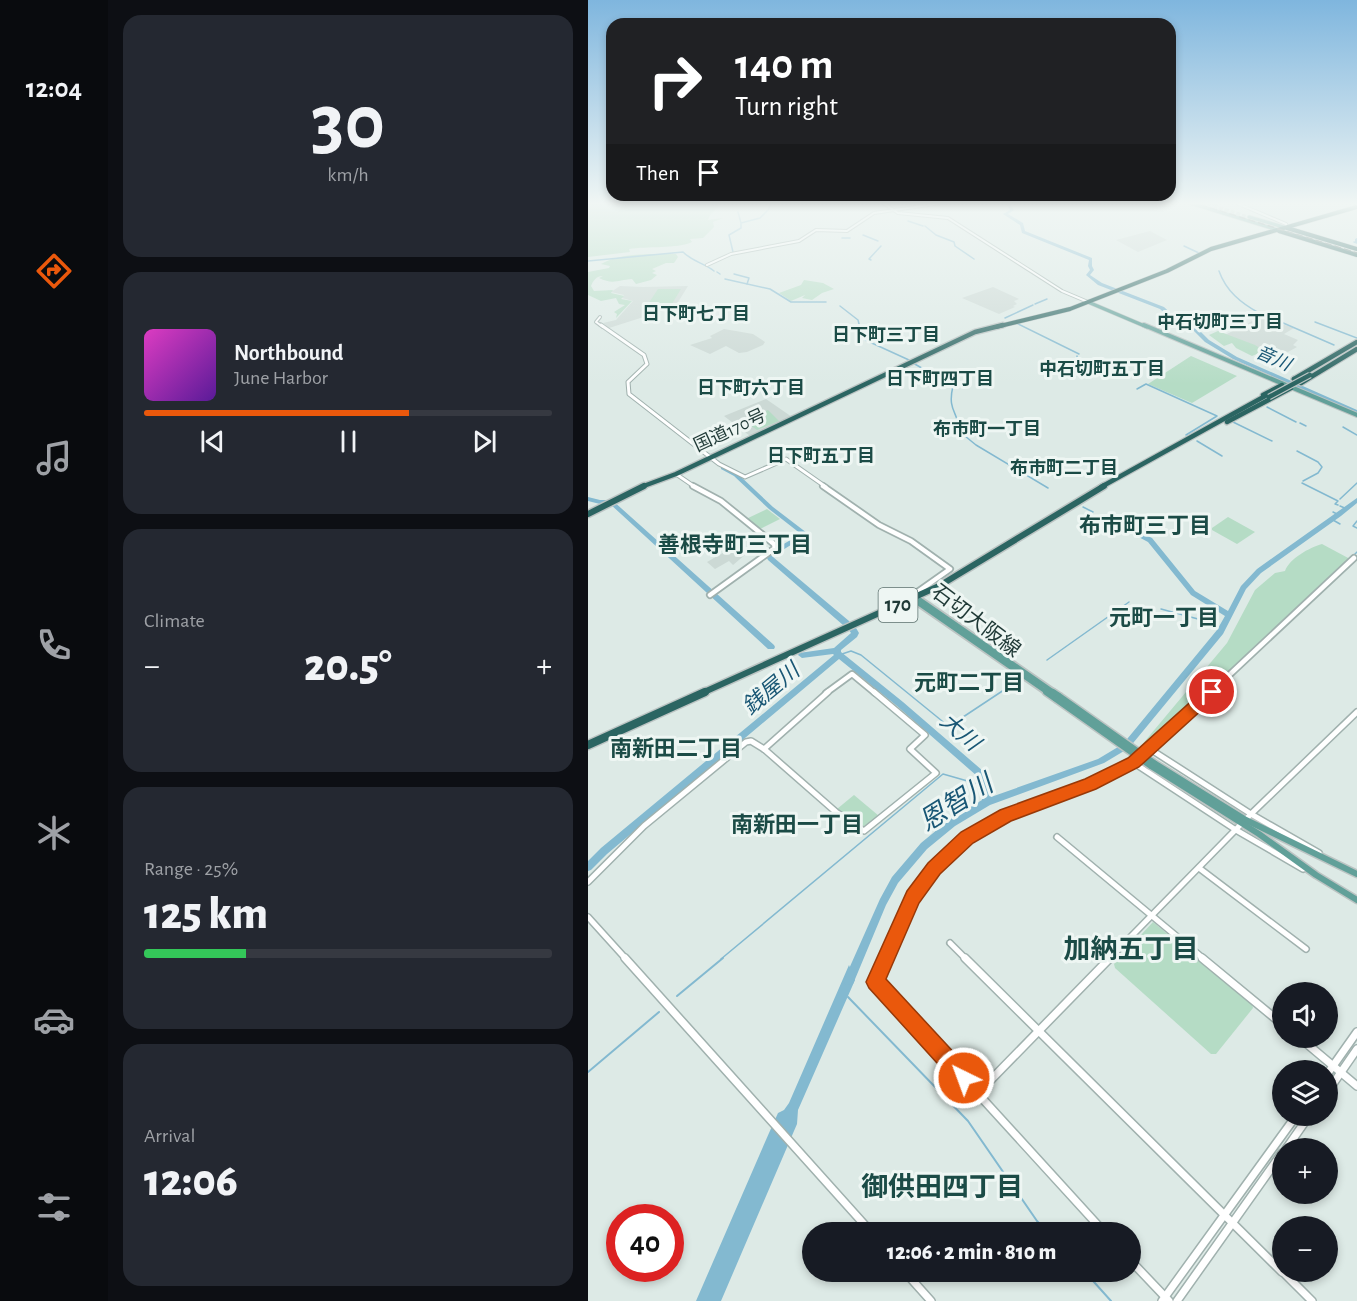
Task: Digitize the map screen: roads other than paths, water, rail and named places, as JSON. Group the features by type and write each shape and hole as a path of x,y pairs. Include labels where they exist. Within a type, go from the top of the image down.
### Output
{"highway":[{"name":"国道170号","path":"588,514 643,486 676,474 975,332 1057,313 1183,263"},
{"path":"1357,345 1301,383 1294,379 1357,345"},
{"name":"170","path":"588,745 916,597 976,565 1131,469 1309,375 1357,345"},
{"path":"1204,430 1282,385"},
{"path":"1204,430 1291,388"}],"main road":[{"path":"1088,302 1357,415"},
{"name":"石切大阪線","path":"916,597 918,603 1153,764 1243,822 1316,875 1357,900"},
{"name":"石切大阪線","path":"1243,822 1334,861 1357,874"}],"street":[{"path":"1018,263 1062,291 1088,302"},
{"path":"600,317 596,322 605,326 616,338 645,357 647,366 628,382 629,394 719,464 745,477 786,459 879,525 911,541 950,569 916,593 916,597"},
{"path":"676,474 735,511 774,544 775,548 710,595"},
{"path":"1095,1222 876,982 904,913 934,868 967,838 1006,816 1090,784 1134,763 1354,558"},
{"path":"588,882 602,866 649,824 746,742 754,742 764,749 836,812 864,831 936,773 910,749 925,735 852,674 830,690 764,749"},
{"path":"978,1093 1243,822 1357,712"},
{"path":"1150,749 1251,814 1334,861"},
{"path":"1134,763 1236,830 1316,875"},
{"path":"1057,837 1272,1016"},
{"path":"1199,868 1306,949"},
{"path":"588,917 862,1222"},
{"path":"950,943 1272,1261"},
{"path":"1337,1060 1357,1032"},
{"path":"1312,1048 1327,1060"},
{"path":"1338,1076 1357,1049"},
{"path":"1338,1069 1357,1086"},
{"path":"1141,1272 1165,1300 1289,1126"},
{"path":"1177,1301 1272,1167"},
{"path":"914,1282 932,1301"},
{"path":"1293,1282 1312,1301"}],"water":[{"path":"849,965 855,980 798,1110 797,1124 721,1301 696,1301 778,1113 784,1110 789,1103"}],"waterway":[{"path":"700,263 714,271"},
{"name":"音川","path":"1090,263 1092,270 1088,275 1100,284 1162,308 1174,319 1194,328 1207,341 1235,358 1357,412"},
{"path":"1219,271 1235,296 1259,313"},
{"path":"734,274 749,278 747,284"},
{"path":"725,279 747,284"},
{"path":"747,284 770,289 791,302 826,302"},
{"path":"1035,304 1047,299"},
{"path":"1005,318 1033,305"},
{"path":"840,306 858,320 863,339 909,360"},
{"path":"1274,319 1334,345"},
{"path":"1315,322 1357,338"},
{"path":"1016,323 1079,354"},
{"path":"1077,356 1077,361 1108,375"},
{"path":"913,363 953,386 951,401 960,432 976,445 1048,488"},
{"path":"1137,389 1146,384 1217,416 1186,435"},
{"path":"1267,407 1296,422"},
{"path":"1233,422 1272,441"},
{"path":"1300,423 1306,426"},
{"path":"1343,427 1357,435"},
{"path":"1197,441 1222,456"},
{"path":"1297,451 1318,462 1322,467 1318,473 1303,481"},
{"path":"723,468 736,475 771,508 805,534 770,555 770,558 846,623"},
{"path":"1302,483 1338,501 1335,504 1338,505"},
{"path":"1340,499 1357,483"},
{"name":"大川","path":"588,499 600,502 610,501 771,647"},
{"name":"恩智川","path":"1229,615 1243,588 1259,571 1357,500"},
{"name":"恩智川","path":"1340,506 1347,509"},
{"path":"1083,507 1093,512"},
{"name":"恩智川","path":"1333,512 1339,515"},
{"path":"1103,516 1150,540 1193,593 1229,615"},
{"path":"1333,520 1340,524"},
{"path":"1357,521 1353,526 1357,528"},
{"path":"1353,556 1357,552"},
{"path":"1047,660 1129,602"},
{"path":"1161,609 1198,619"},
{"name":"恩智川","path":"987,802 1101,761 1126,746 1220,632 1229,615"},
{"path":"837,653 837,649 854,635 853,630"},
{"name":"大川","path":"802,655 834,651 839,655"},
{"path":"839,655 851,651 861,655 947,725 951,725 1016,682"},
{"name":"銭屋川","path":"588,867 604,851 839,655"},
{"name":"大川","path":"839,655 900,704 980,774 985,786 987,802"},
{"path":"721,959 943,774 985,786"},
{"name":"恩智川","path":"849,980 895,880 924,846 952,823 987,802"},
{"path":"677,996 723,958"},
{"path":"848,997 968,1121 1038,1222"},
{"path":"588,1072 659,1012"},
{"path":"1094,1282 1111,1301"}],"district":[{"name":"日下町七丁目","path":"696,315"},
{"name":"中石切町三丁目","path":"1220,323"},
{"name":"日下町三丁目","path":"886,336"},
{"name":"中石切町五丁目","path":"1102,370"},
{"name":"日下町四丁目","path":"940,380"},
{"name":"日下町六丁目","path":"751,389"},
{"name":"布市町一丁目","path":"987,430"},
{"name":"日下町五丁目","path":"821,457"},
{"name":"布市町二丁目","path":"1064,469"},
{"name":"布市町三丁目","path":"1145,526"},
{"name":"善根寺町三丁目","path":"735,545"},
{"name":"元町一丁目","path":"1164,618"},
{"name":"元町二丁目","path":"969,683"},
{"name":"南新田二丁目","path":"676,749"},
{"name":"南新田一丁目","path":"797,825"},
{"name":"加納五丁目","path":"1131,949"},
{"name":"御供田四丁目","path":"942,1187"}]}
